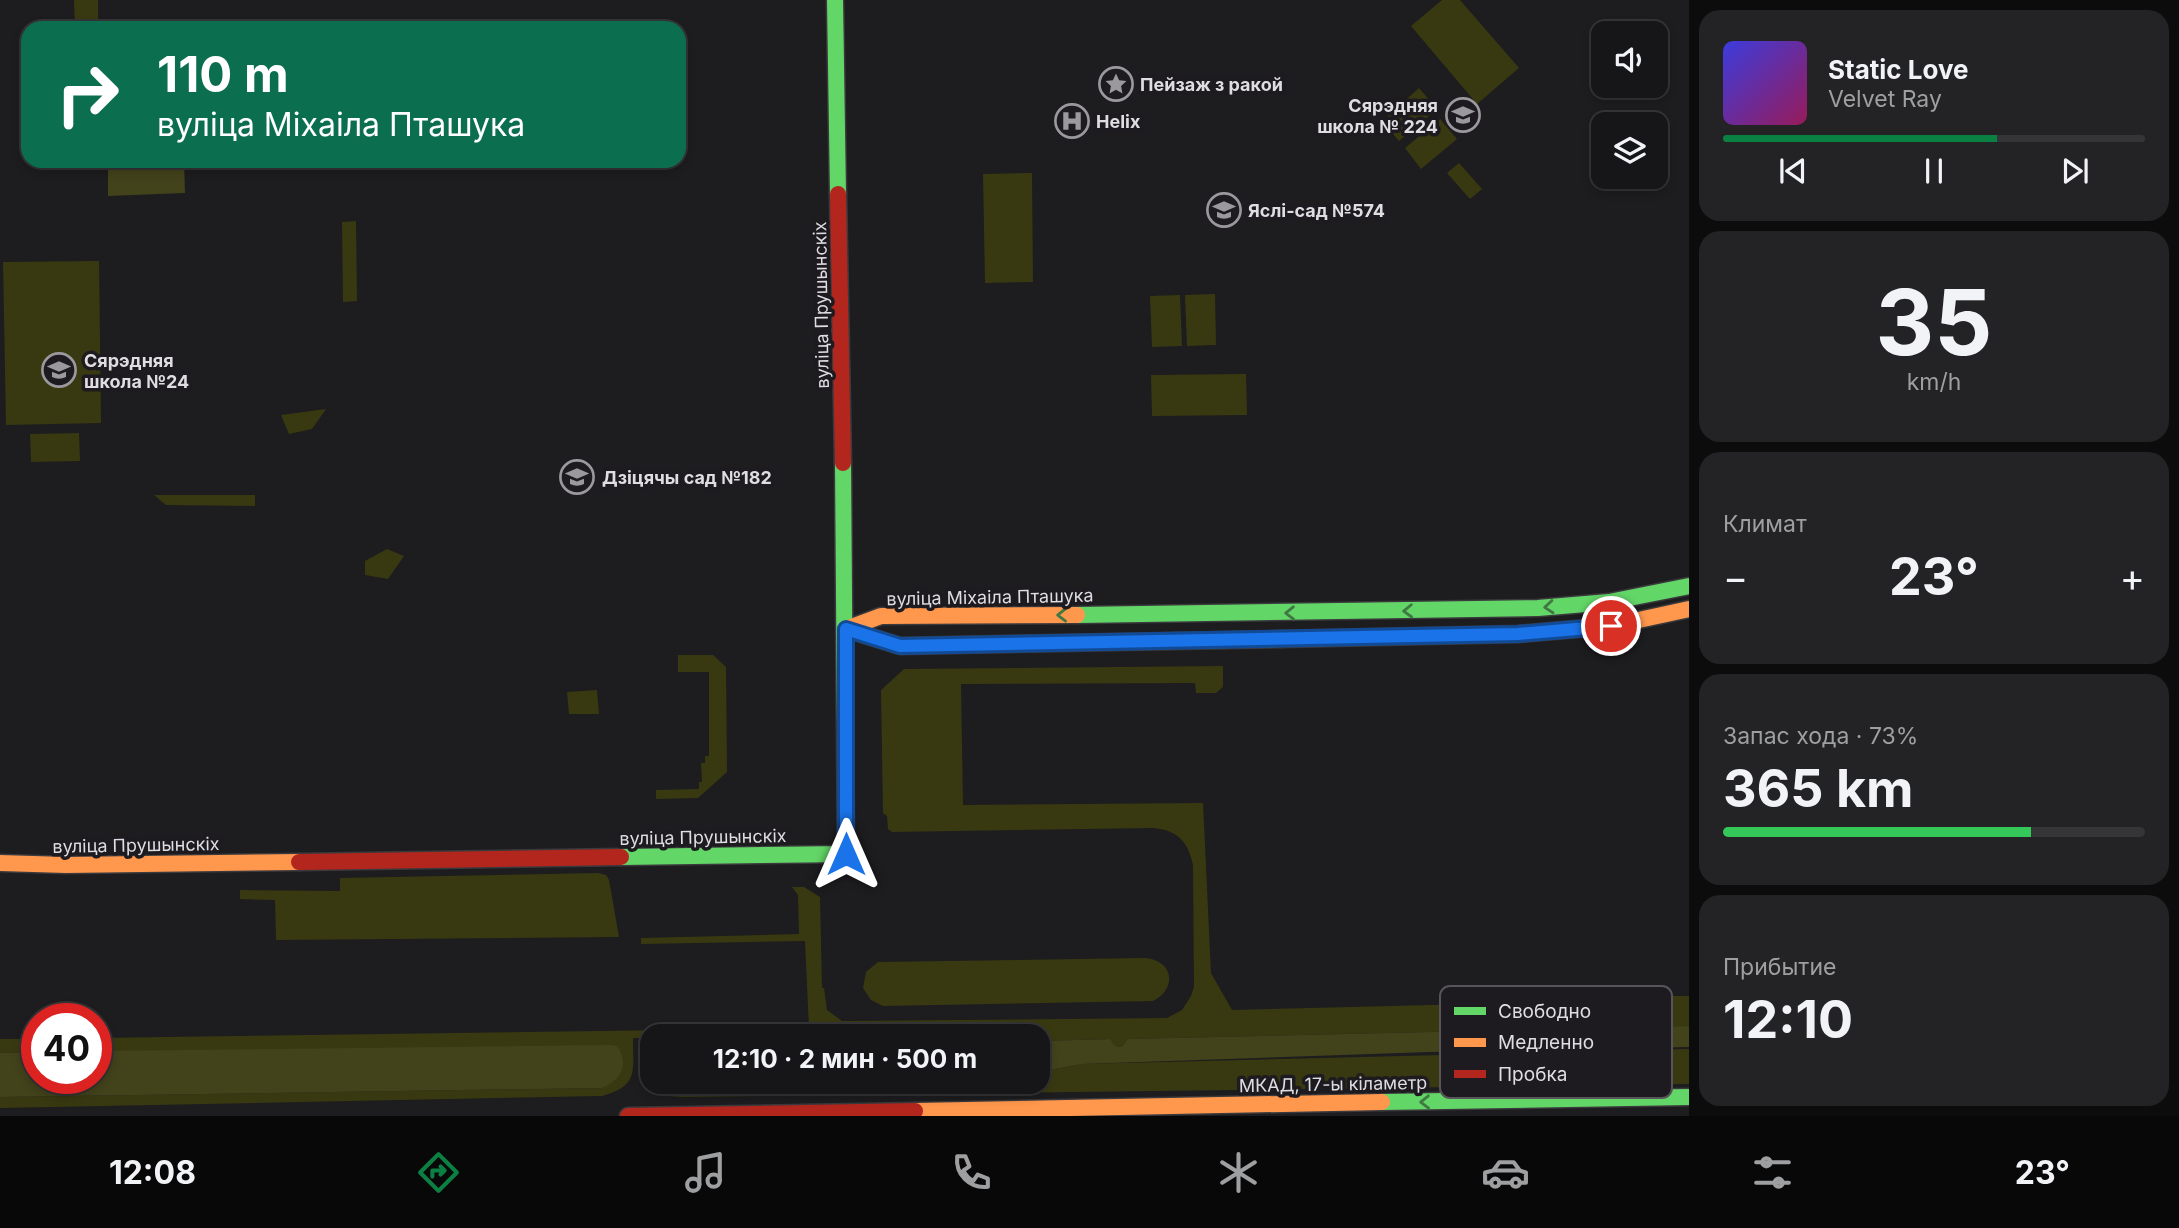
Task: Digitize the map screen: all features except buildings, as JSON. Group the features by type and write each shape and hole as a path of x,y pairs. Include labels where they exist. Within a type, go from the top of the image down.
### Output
{"main road":[{"name":"вуліца Прушынскіх","path":"0,863 66,865 846,854 846,629 835,0"},
{"name":"вуліца Міхаіла Пташука","path":"846,629 881,616 899,615 1031,616 1528,609 1609,602 1689,586"},
{"path":"846,629 900,646 1518,634 1611,626 1689,609"},
{"name":"МКАД, 17-ы кіламетр","path":"628,1116 1633,1098"}],"shaded area":[{"path":"74,0 98,0 98,21 75,21"},
{"path":"1442,0 1460,0 1519,68 1477,104 1411,26"},
{"path":"1419,88 1437,109 1399,141 1382,121"},
{"path":"1440,119 1457,139 1421,169 1405,148"},
{"path":"1459,163 1482,189 1470,199 1447,173"},
{"path":"108,168 184,168 185,193 108,196"},
{"path":"1032,173 1033,282 985,283 983,174"},
{"path":"356,221 357,301 343,302 342,222"},
{"path":"99,261 101,423 6,425 3,262"},
{"path":"1215,294 1216,345 1187,346 1185,295"},
{"path":"1180,295 1182,346 1152,347 1150,296"},
{"path":"1246,374 1247,415 1152,416 1151,375"},
{"path":"326,409 312,429 289,434 281,415"},
{"path":"79,433 80,461 31,462 30,434"},
{"path":"154,495 255,495 255,506 166,505"},
{"path":"387,549 404,556 388,579 365,575 365,561"},
{"path":"678,655 713,655 726,667 727,772 698,798 656,799 656,790 699,789 699,782 702,782 701,763 705,763 705,756 709,756 709,672 678,672"},
{"path":"1223,666 1223,687 1216,693 1196,693 1195,683 961,684 963,805 1203,803 1211,973 1232,1010 1440,1005 1440,1032 1129,1039 1122,1047 1114,1046 1109,1039 1050,1041 1050,1024 809,1024 805,941 641,944 641,938 799,934 798,895 792,887 804,887 820,897 822,988 827,1010 842,1021 1167,1018 1182,1010 1194,987 1193,865 1188,849 1180,838 1169,831 1153,828 892,832 888,829 887,816 883,813 881,690 904,669"},
{"path":"597,690 599,714 569,714 567,692"},
{"path":"606,875 609,880 619,937 276,940 275,900 240,899 240,890 340,891 340,878"},
{"path":"1146,958 1162,964 1169,976 1166,990 1153,1001 883,1006 871,1000 863,988 866,972 878,962"},
{"path":"1672,996 1689,996 1689,1026 1672,1026"},
{"path":"1672,1026 1689,1026 1689,1047 1672,1047"},
{"path":"640,1030 640,1038 633,1038 633,1069 628,1082 622,1088 602,1096 0,1108 0,1097 601,1088 112,1052 112,1038"},
{"path":"1440,1032 1440,1052 1082,1064 1050,1069 1050,1041 1110,1039 1115,1046 1122,1047 1128,1039"},
{"path":"0,1039 21,1039 21,1052 0,1053"},
{"path":"608,1045 617,1046 623,1065 614,1081 601,1088 0,1097 0,1053 21,1052 21,1094 112,1094 112,1051"},
{"path":"1672,1049 1689,1049 1689,1084 1672,1084"},
{"path":"1440,1055 1440,1087 1050,1092 1050,1069 1082,1064"},
{"path":"660,1094 916,1094 684,1097"}],"traffic: fast":[{"path":"835,0 838,194"},
{"path":"621,857 846,854 843,463"},
{"path":"1077,615 1538,608 1609,602 1689,586"},
{"path":"846,629 900,646 1281,639"},
{"path":"1672,1097 1689,1097"},
{"path":"1382,1102 1628,1098"}],"traffic: slow":[{"path":"1281,639 1518,634 1611,626 1689,609"},
{"path":"846,629 881,616 1077,615"},
{"path":"0,863 66,865 299,862"},
{"path":"915,1111 1382,1102"}],"traffic: jam":[{"path":"838,194 843,463"},
{"path":"299,862 621,857"},
{"path":"628,1116 915,1111"}],"place":[{"name":"Пейзаж з ракой","path":"1116,84"},
{"name":"Сярэдняя школа № 224","path":"1463,115"},
{"name":"Helix","path":"1072,121"},
{"name":"Яслі-сад №574","path":"1224,210"},
{"name":"Сярэдняя школа №24","path":"59,370"},
{"name":"Дзіцячы сад №182","path":"577,477"}],"route":[{"path":"846,854 846,629 900,646 1518,634 1611,626"}]}
